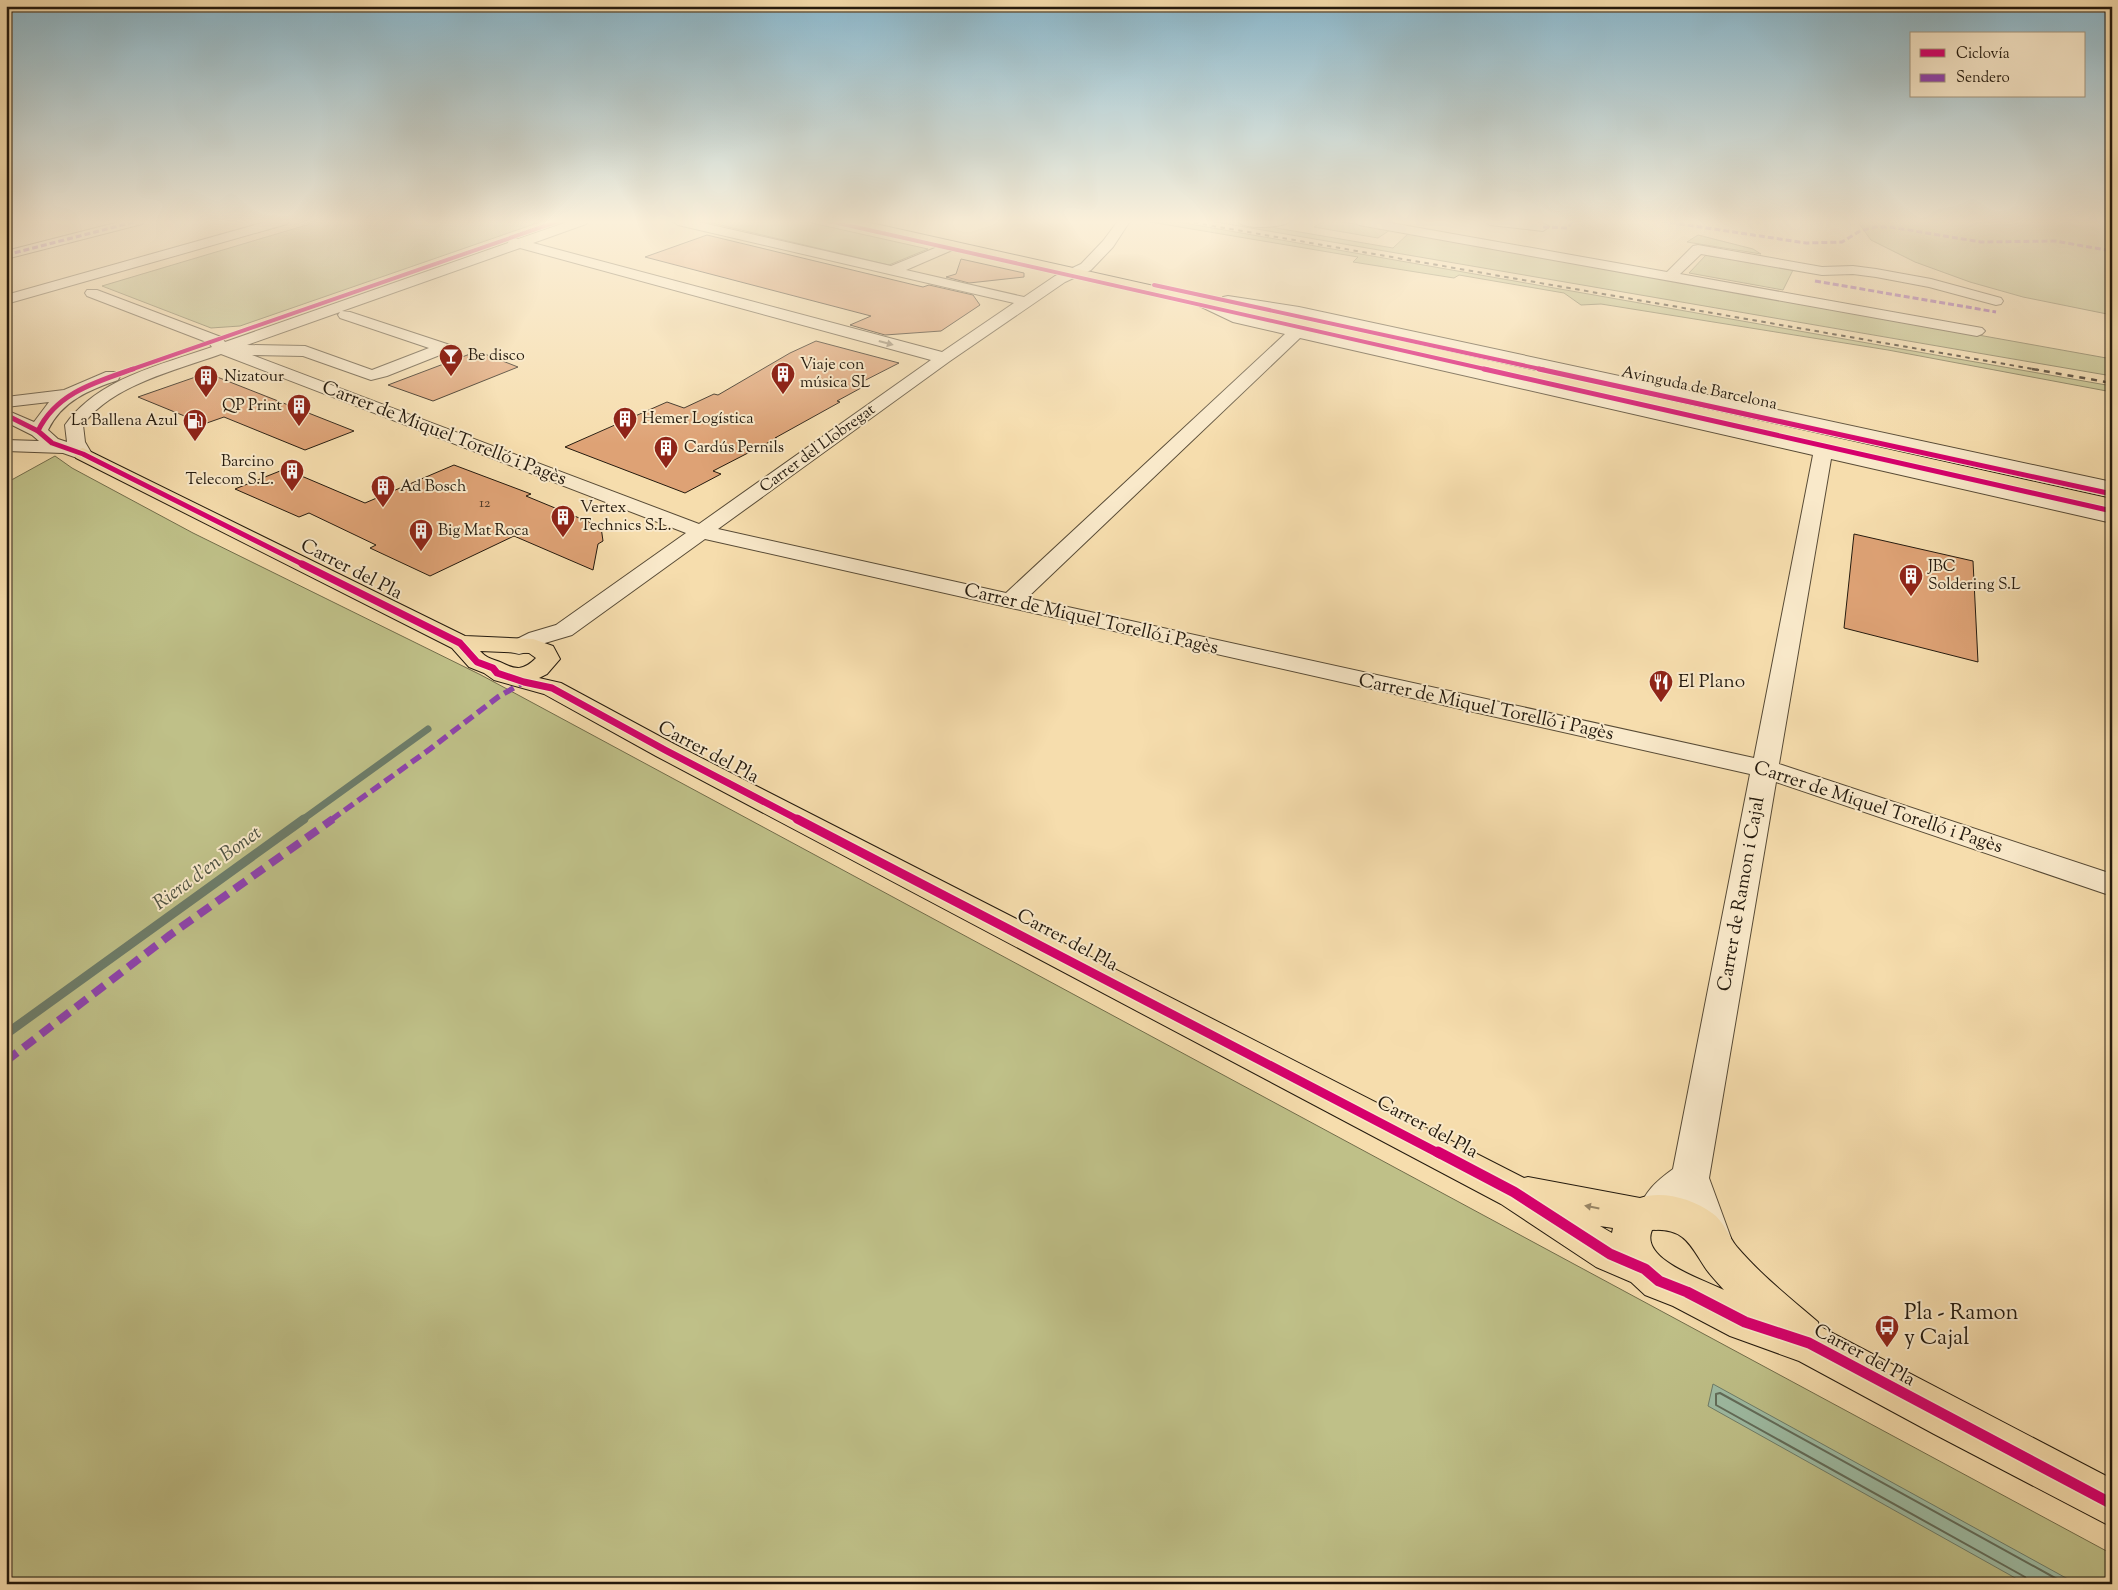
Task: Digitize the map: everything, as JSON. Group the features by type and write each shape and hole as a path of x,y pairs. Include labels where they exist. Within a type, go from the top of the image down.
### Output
{"main road":[{"name":"Avinguda de Barcelona","path":"1179,295 1196,299"},
{"name":"Avinguda de Barcelona","path":"1268,321 1832,448 2112,504"},
{"name":"Carrer del Pla","path":"76,451 460,643 477,662 524,682 548,669"},
{"name":"Carrer del Pla","path":"460,643 540,648 548,669 665,750 1514,1192 1610,1254 1645,1269 1659,1281 1687,1292 1746,1322 1810,1344 2112,1504"},
{"path":"502,672 493,663 500,655 519,647"},
{"name":"Carrer del Pla","path":"1514,1192 1648,1214 1670,1213 1685,1218 1699,1226 1744,1283 1810,1344"},
{"name":"Carrer del Pla","path":"1645,1269 1632,1245 1631,1232 1648,1214"},
{"path":"1687,1292 1702,1290 1713,1285 1720,1276 1716,1248"}],"street":[{"path":"6,300 23,295"},
{"name":"Carrer de Miquel Torelló i Pagès","path":"95,295 218,345 701,532 1765,769 2112,885"},
{"path":"38,431 47,412 69,395 99,381 218,345 360,295"},
{"path":"710,295 944,358"},
{"path":"997,295 1027,302"},
{"name":"Carrer del Llobregat","path":"519,647 537,638 564,630 944,358 1037,295"},
{"path":"1780,295 1977,331"},
{"path":"1802,299 1805,295"},
{"path":"1932,295 1996,306"},
{"name":"Avinguda de Barcelona","path":"1196,299 1230,300 1321,316 2112,488"},
{"name":"Avinguda de Barcelona","path":"1196,299 1229,316 1268,321 1297,332 1832,448 2112,517"},
{"name":"Avinguda de Barcelona","path":"1268,321 1287,312 1321,316"},
{"path":"6,445 76,451 73,431 77,419 94,402 218,345 305,352 371,375 444,348 345,315"},
{"path":"1009,602 1297,332"},
{"path":"6,402 69,395 141,379"},
{"name":"Carrer del Pla","path":"6,415 38,431 52,443 76,451"},
{"name":"Carrer de Ramon i Cajal","path":"1716,1248 1690,1178 1765,769 1832,448"},
{"name":"Carrer del Llobregat","path":"548,669 564,630"},
{"path":"1648,1214 1690,1178"}],"green space":[{"path":"126,295 329,295 240,326 211,328"},
{"path":"1567,295 1595,295 2112,386 2112,392 1888,350 1601,304 1581,305"},
{"path":"1642,295 1756,295 2112,359 2112,376"},
{"path":"2017,295 2112,295 2112,315"},
{"path":"55,456 72,468 193,533 481,675 2112,1554 2112,1584 6,1584 6,483"}],"water":[{"path":"1713,1384 2077,1584 2026,1584 1708,1406"}],"building":[{"path":"791,295 973,295 980,305 941,331 885,335 850,325 871,316"},
{"path":"816,341 899,363 854,386 861,388 837,401 840,402 775,438 777,438 713,471 721,474 685,493 565,447 667,402 684,408 714,394 718,395 790,353"},
{"name":"Be disco","path":"482,353 518,367 433,401 388,385 470,354"},
{"path":"207,373 354,431 305,450 224,417 204,424 138,397"},
{"path":"454,465 531,494 526,496 601,527 603,541 598,544 593,570 514,536 430,576 370,548 376,545 309,513 299,517 235,489 285,469 365,503"},
{"name":"JBC Soldering S.L","path":"1854,534 1973,561 1978,662 1844,628"}],"waterway":[{"name":"Riera d'en Bonet","path":"302,820 428,729"},
{"name":"Riera d'en Bonet","path":"6,1034 304,819"}],"railway":[{"path":"1610,295 2039,370"},
{"path":"2032,369 2112,383"}],"marked path":[{"path":"1898,295 1996,312"},
{"path":"6,1061 170,935 430,749 498,697 524,682"}],"cycle path":[{"path":"38,431 55,405 71,394 99,381 346,295"},
{"path":"1157,295 2112,511"},
{"path":"1201,295 2112,494"},
{"path":"6,415 38,431 52,443 83,454 460,643 477,662 493,668 497,673 524,682 552,688 665,750 1514,1192 1610,1254 1645,1269 1659,1281 1687,1292 1745,1322 1809,1343 2112,1504"}],"place":[{"name":"Be disco","path":"451,377"},
{"name":"Viaje con música SL","path":"783,395"},
{"name":"Nizatour","path":"206,398"},
{"name":"QP Print","path":"299,427"},
{"name":"Hemer Logística","path":"625,440"},
{"name":"La Ballena Azul","path":"195,442"},
{"name":"Cardús Pernils","path":"666,469"},
{"name":"Barcino Telecom S.L.","path":"292,492"},
{"name":"Ad Bosch","path":"383,508"},
{"name":"Vertex Technics S.L.","path":"563,538"},
{"name":"Big Mat Roca","path":"421,552"},
{"name":"JBC Soldering S.L","path":"1911,597"},
{"name":"El Plano","path":"1661,703"},
{"name":"Pla - Ramon y Cajal","path":"1887,1348"}]}
